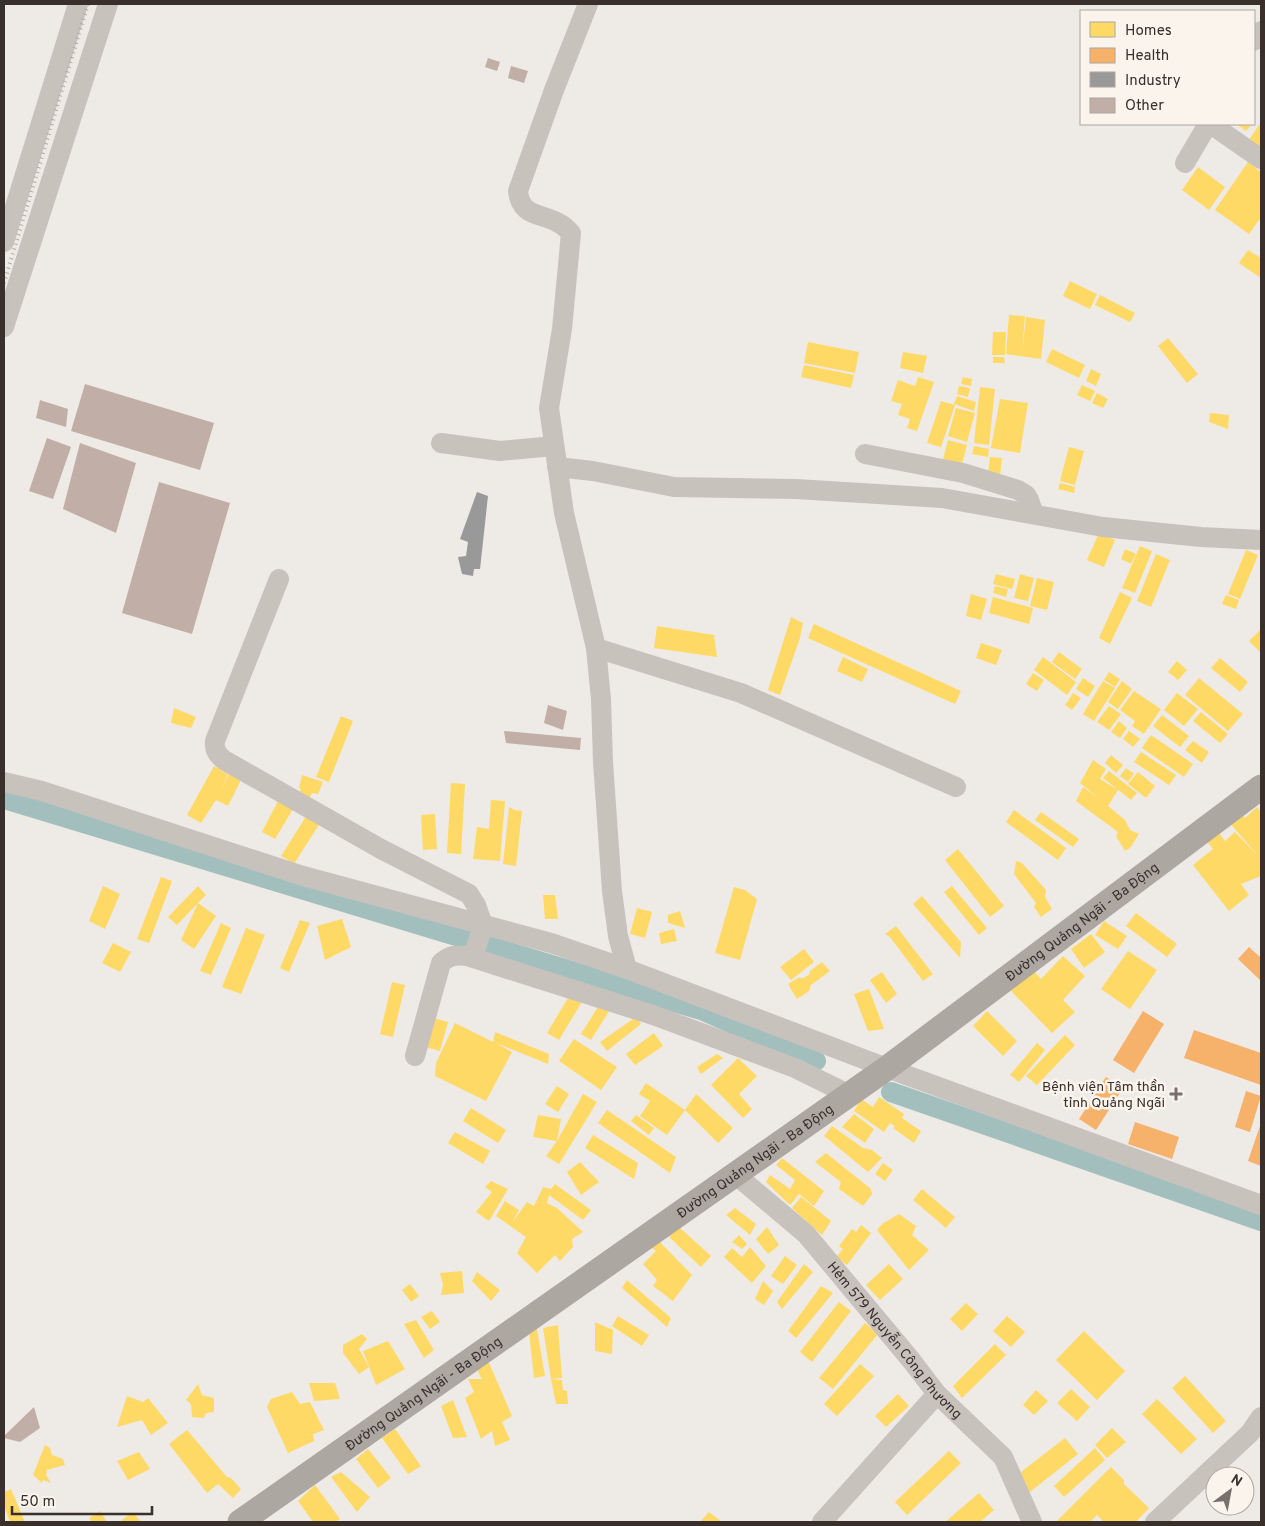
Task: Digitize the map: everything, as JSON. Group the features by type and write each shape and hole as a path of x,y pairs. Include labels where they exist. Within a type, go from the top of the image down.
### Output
{"main road":[{"name":"Đường Quảng Ngãi - Ba Động","path":"240,1522 850,1095 1261,787"}],"street":[{"path":"5,236 78,4"},
{"path":"4,327 108,4"},
{"path":"588,4 554,90 518,191 524,208 563,225 571,233 562,328 549,401 564,513 596,648 601,699 603,762 612,891 618,936 627,969"},
{"path":"1185,163 1206,125"},
{"path":"1213,125 1261,159"},
{"path":"441,443 500,451 554,446"},
{"path":"865,454 963,474 1018,490 1026,495 1034,514"},
{"path":"557,467 593,471 674,487 796,489 942,498 1103,527 1201,537 1261,540"},
{"path":"278,580 215,741 214,748 224,760 381,849 469,894 476,905 478,942"},
{"path":"596,648 741,693 956,787"},
{"path":"4,782 42,791 303,876 478,942 653,1015 795,1068 850,1095"},
{"path":"415,1056 441,963 448,957 478,942 551,943 627,969 887,1068 1261,1205"},
{"name":"Hẻm 579 Nguyễn Công Phương","path":"736,1175 806,1234 905,1352 937,1394 1003,1457 1032,1522"},
{"path":"822,1522 937,1394"},
{"path":"1155,1522 1250,1433 1261,1417"}],"building: Homes":[{"path":"1261,122 1261,147 1245,146"},
{"path":"1237,125 1251,125 1246,131"},
{"path":"1248,162 1261,172 1261,217 1249,234 1215,210"},
{"path":"1198,167 1225,187 1209,210 1182,190"},
{"path":"1248,250 1261,258 1261,278 1239,263"},
{"path":"1070,281 1097,294 1090,309 1063,296"},
{"path":"1100,295 1135,313 1130,322 1095,305"},
{"path":"1009,315 1025,316 1022,353 1026,317 1045,320 1041,359 1006,354"},
{"path":"993,332 1006,332 1005,355 992,355"},
{"path":"1168,338 1198,374 1187,383 1158,346"},
{"path":"808,342 859,352 855,373 804,363"},
{"path":"1052,349 1085,365 1079,378 1046,362"},
{"path":"903,352 927,356 923,373 900,368"},
{"path":"993,357 1004,357 1005,363 993,363"},
{"path":"804,365 854,375 851,388 801,377"},
{"path":"1091,369 1101,374 1096,386 1086,381"},
{"path":"918,377 934,382 917,431 907,428 910,419 898,415 902,404 891,401 898,380 915,386"},
{"path":"963,377 972,379 971,386 961,384"},
{"path":"1082,385 1095,391 1090,401 1077,395"},
{"path":"959,386 970,388 968,397 957,394"},
{"path":"980,387 995,389 989,445 974,443"},
{"path":"1097,393 1108,399 1103,408 1092,403"},
{"path":"957,396 976,402 974,411 954,404"},
{"path":"1000,399 1028,403 1020,453 991,448"},
{"path":"941,401 955,405 941,447 927,443"},
{"path":"956,408 975,413 967,442 948,436"},
{"path":"1210,413 1229,415 1228,429 1209,422"},
{"path":"948,440 967,445 962,464 943,459"},
{"path":"974,446 989,449 988,457 972,454"},
{"path":"1069,447 1084,451 1075,485 1060,481"},
{"path":"990,457 1002,458 1000,475 988,474"},
{"path":"1060,483 1075,487 1074,493 1058,489"},
{"path":"1099,533 1115,540 1104,567 1087,560"},
{"path":"1140,546 1152,551 1135,593 1122,588"},
{"path":"1125,549 1136,554 1131,564 1121,559"},
{"path":"1246,550 1258,555 1240,599 1228,594"},
{"path":"1156,554 1170,560 1151,607 1137,601"},
{"path":"996,574 1015,579 1012,589 993,584"},
{"path":"1020,574 1034,578 1028,601 1014,598"},
{"path":"1037,578 1054,582 1047,610 1030,606"},
{"path":"995,586 1008,589 1006,597 993,593"},
{"path":"1120,592 1132,598 1110,644 1099,638"},
{"path":"971,594 987,599 981,620 966,616"},
{"path":"1226,595 1239,600 1236,609 1222,604"},
{"path":"993,597 1033,608 1029,624 989,613"},
{"path":"791,617 803,623 800,638 780,695 768,690"},
{"path":"814,624 961,691 955,704 808,638"},
{"path":"657,626 714,635 717,657 654,648"},
{"path":"1261,631 1261,653 1249,641"},
{"path":"981,643 1002,650 996,665 976,658"},
{"path":"1059,652 1082,669 1075,679 1052,662"},
{"path":"843,657 868,669 862,682 837,671"},
{"path":"1043,657 1076,682 1067,695 1034,670"},
{"path":"1220,658 1248,682 1240,692 1211,668"},
{"path":"1177,661 1187,670 1178,680 1168,672"},
{"path":"1109,672 1120,679 1115,687 1104,680"},
{"path":"1033,673 1044,680 1037,691 1026,684"},
{"path":"1083,678 1095,686 1088,697 1076,689"},
{"path":"1199,678 1243,714 1228,731 1185,695"},
{"path":"1103,681 1115,688 1094,721 1083,714"},
{"path":"1122,681 1132,689 1118,709 1108,702"},
{"path":"1134,691 1161,709 1144,734 1132,726 1135,721 1120,710"},
{"path":"1073,693 1081,698 1072,710 1065,705"},
{"path":"1177,693 1198,709 1184,726 1164,710"},
{"path":"1109,706 1121,714 1109,730 1097,722"},
{"path":"174,708 196,717 191,728 171,723"},
{"path":"1201,712 1228,734 1220,743 1193,721"},
{"path":"1162,715 1189,736 1180,747 1153,726"},
{"path":"341,716 353,721 329,782 316,777"},
{"path":"1119,721 1127,728 1120,738 1111,732"},
{"path":"1129,731 1140,739 1133,747 1123,739"},
{"path":"1151,735 1193,764 1184,777 1142,748"},
{"path":"1193,741 1209,752 1202,763 1185,750"},
{"path":"1141,752 1176,775 1169,785 1134,762"},
{"path":"1111,755 1123,765 1116,773 1105,763"},
{"path":"1093,760 1106,769 1100,779 1118,790 1108,806 1125,820 1130,830 1139,834 1130,848 1125,851 1116,836 1118,832 1076,801 1083,787 1100,799 1080,783"},
{"path":"214,766 228,774 221,790 232,768 242,778 228,806 216,800 201,823 187,815"},
{"path":"1126,768 1134,774 1128,782 1120,776"},
{"path":"1109,771 1137,793 1131,800 1103,778"},
{"path":"1138,772 1155,786 1146,798 1128,784"},
{"path":"302,775 323,782 318,794 312,793 307,803 298,797 301,789 299,788"},
{"path":"451,783 465,784 461,854 447,853"},
{"path":"491,800 505,801 500,861 473,859 477,827 489,829"},
{"path":"278,801 293,809 275,839 262,832"},
{"path":"509,807 522,811 516,866 503,864"},
{"path":"1257,807 1261,812 1261,876 1241,884 1249,895 1229,911 1193,865 1213,849 1205,839 1217,830 1225,841 1235,832 1259,857 1228,821 1239,811 1245,818"},
{"path":"1014,810 1066,848 1058,860 1006,822"},
{"path":"1041,812 1079,839 1073,847 1035,820"},
{"path":"435,814 437,849 423,850 421,815"},
{"path":"307,815 320,823 294,864 281,856"},
{"path":"958,849 1004,906 990,917 945,860"},
{"path":"1016,861 1022,863 1046,890 1045,897 1052,909 1041,917 1034,907 1036,903 1014,874"},
{"path":"161,877 172,881 149,943 137,939"},
{"path":"103,886 120,894 105,929 89,921"},
{"path":"198,886 206,895 177,925 168,917"},
{"path":"952,886 987,928 979,935 944,892"},
{"path":"734,887 745,890 757,899 740,960 715,953"},
{"path":"543,895 555,895 558,919 545,919"},
{"path":"922,896 961,942 960,958 913,904"},
{"path":"198,903 216,916 194,949 181,940"},
{"path":"637,908 652,912 645,938 630,934"},
{"path":"680,911 685,928 668,923 668,915"},
{"path":"1136,913 1177,944 1167,957 1126,926"},
{"path":"342,919 351,947 325,960 317,926"},
{"path":"300,920 310,923 289,972 280,968"},
{"path":"1104,921 1127,936 1118,949 1095,935"},
{"path":"221,923 231,928 211,975 200,971"},
{"path":"896,926 933,974 923,981 890,937 885,934"},
{"path":"246,928 265,935 241,994 222,987"},
{"path":"674,929 677,941 661,944 659,933"},
{"path":"1091,934 1105,952 1084,968 1071,949"},
{"path":"113,943 131,952 120,972 102,963"},
{"path":"804,949 814,962 791,980 780,967"},
{"path":"1128,951 1157,970 1130,1009 1101,989"},
{"path":"1063,956 1085,976 1063,1000 1075,1012 1052,1033 1011,991 1033,970 1041,979"},
{"path":"822,962 830,971 811,985 809,991 797,999 788,984 798,978 809,975 810,971"},
{"path":"882,972 897,994 886,1003 870,980"},
{"path":"392,982 405,985 393,1037 380,1034"},
{"path":"869,989 884,1029 868,1031 854,994"},
{"path":"571,993 583,1000 559,1040 547,1033"},
{"path":"601,1002 611,1008 591,1040 581,1034"},
{"path":"987,1011 1017,1041 1003,1056 973,1026"},
{"path":"430,1017 448,1022 440,1051 422,1046"},
{"path":"636,1017 641,1024 607,1051 600,1042"},
{"path":"455,1023 493,1042 495,1032 549,1054 548,1064 496,1043 512,1052 486,1101 435,1076 436,1063"},
{"path":"654,1033 663,1046 635,1065 626,1054"},
{"path":"1065,1035 1075,1045 1037,1085 1026,1076"},
{"path":"574,1039 617,1067 601,1090 559,1061"},
{"path":"1037,1043 1045,1050 1019,1082 1010,1075"},
{"path":"717,1054 723,1058 701,1074 697,1067"},
{"path":"738,1058 757,1076 739,1094 752,1109 743,1118 711,1085"},
{"path":"646,1083 685,1110 667,1135 640,1116 650,1101 639,1094"},
{"path":"557,1086 569,1094 558,1112 545,1104"},
{"path":"583,1094 597,1102 559,1164 546,1156 557,1141"},
{"path":"696,1094 733,1128 718,1143 685,1110"},
{"path":"879,1097 904,1114 902,1118 921,1131 914,1143 893,1128 895,1126 890,1123 884,1132 854,1111 861,1099 873,1107"},
{"path":"471,1108 506,1130 498,1143 463,1121"},
{"path":"607,1110 676,1157 670,1173 598,1123"},
{"path":"854,1114 874,1129 865,1143 842,1127"},
{"path":"538,1115 561,1119 557,1141 533,1137"},
{"path":"636,1115 654,1128 649,1135 631,1121"},
{"path":"832,1126 863,1148 872,1150 882,1158 868,1172 824,1136"},
{"path":"455,1132 490,1151 483,1164 448,1143"},
{"path":"593,1135 638,1163 634,1179 585,1148"},
{"path":"826,1153 871,1189 872,1194 863,1206 839,1189 841,1182 815,1162"},
{"path":"782,1158 824,1191 814,1206 799,1194 790,1205 766,1182 770,1175 790,1189 795,1180 776,1165"},
{"path":"580,1162 599,1182 581,1195 567,1172"},
{"path":"883,1163 893,1170 885,1181 875,1174"},
{"path":"491,1181 508,1189 489,1221 476,1212 492,1192 485,1187"},
{"path":"555,1184 591,1210 583,1220 549,1195 547,1203 557,1208 583,1232 572,1239 573,1247 560,1261 555,1255 537,1273 517,1253 526,1237 496,1216 505,1201 519,1210 512,1223 527,1202 534,1206 543,1187 551,1189"},
{"path":"922,1189 955,1217 946,1228 913,1200"},
{"path":"801,1197 831,1221 822,1235 792,1208"},
{"path":"735,1208 756,1224 750,1235 726,1215"},
{"path":"899,1214 916,1226 912,1235 929,1250 909,1270 877,1230 882,1224"},
{"path":"861,1225 871,1233 847,1265 836,1257 843,1249 839,1246 852,1229 856,1232"},
{"path":"679,1227 711,1256 701,1267 669,1237"},
{"path":"767,1227 779,1245 768,1254 756,1239"},
{"path":"739,1235 747,1244 742,1249 732,1242"},
{"path":"657,1239 692,1275 673,1301 653,1286 657,1280 643,1264 656,1251 650,1246"},
{"path":"750,1247 766,1266 752,1283 724,1257 732,1248 742,1257"},
{"path":"785,1256 797,1265 783,1284 771,1276"},
{"path":"804,1264 813,1272 782,1309 777,1302"},
{"path":"889,1264 903,1279 880,1300 866,1285"},
{"path":"462,1271 464,1293 441,1295 443,1285 440,1273"},
{"path":"477,1272 500,1290 491,1301 472,1281"},
{"path":"627,1280 671,1318 667,1327 622,1288"},
{"path":"763,1281 773,1291 764,1305 755,1299"},
{"path":"410,1284 419,1296 411,1302 402,1290"},
{"path":"821,1286 833,1293 796,1338 788,1331"},
{"path":"839,1302 851,1311 812,1362 800,1352"},
{"path":"966,1303 978,1314 962,1331 950,1319"},
{"path":"432,1311 440,1322 430,1329 421,1317"},
{"path":"618,1316 649,1335 642,1346 612,1326"},
{"path":"1007,1316 1025,1332 1011,1347 993,1331"},
{"path":"416,1320 434,1350 424,1358 404,1324"},
{"path":"595,1322 613,1330 612,1354 595,1351"},
{"path":"865,1323 878,1334 833,1389 819,1378"},
{"path":"558,1325 562,1378 551,1379 543,1328"},
{"path":"537,1329 545,1376 534,1378 529,1332"},
{"path":"1084,1331 1125,1371 1097,1400 1056,1360"},
{"path":"362,1334 367,1339 359,1349 369,1367 359,1374 343,1353 343,1345"},
{"path":"388,1341 405,1369 376,1385 363,1351"},
{"path":"995,1344 1006,1355 962,1398 953,1386"},
{"path":"486,1356 512,1416 502,1422 510,1440 495,1446 492,1431 481,1439 465,1398 474,1392 468,1379 482,1379 472,1361"},
{"path":"860,1364 874,1376 837,1416 824,1404"},
{"path":"1185,1376 1226,1421 1213,1433 1172,1388"},
{"path":"551,1379 562,1380 563,1390 567,1391 568,1404 556,1404"},
{"path":"309,1383 335,1383 340,1399 314,1401"},
{"path":"198,1384 202,1395 214,1398 214,1412 206,1413 204,1418 192,1417 191,1404 186,1400"},
{"path":"1071,1389 1090,1407 1077,1421 1057,1403"},
{"path":"1036,1390 1048,1401 1034,1415 1023,1405"},
{"path":"292,1392 300,1404 310,1402 324,1430 313,1434 314,1441 288,1453 267,1407 271,1399"},
{"path":"898,1394 909,1406 886,1427 875,1416"},
{"path":"127,1396 143,1402 148,1398 168,1423 151,1435 142,1420 117,1427"},
{"path":"1157,1399 1197,1439 1181,1454 1142,1414"},
{"path":"453,1400 467,1437 453,1438 441,1406"},
{"path":"1112,1428 1126,1442 1107,1458 1095,1445"},
{"path":"395,1429 421,1466 408,1474 382,1438"},
{"path":"187,1430 227,1477 231,1478 241,1489 233,1498 218,1484 207,1493 169,1444"},
{"path":"1065,1438 1078,1454 1030,1492 1017,1475"},
{"path":"45,1445 50,1448 52,1455 63,1459 65,1465 47,1470 46,1475 51,1483 43,1480 42,1483 33,1475"},
{"path":"1095,1448 1105,1460 1064,1497 1054,1486"},
{"path":"368,1449 391,1478 378,1488 356,1459"},
{"path":"949,1451 961,1463 907,1515 895,1502"},
{"path":"139,1452 150,1469 128,1480 117,1461"},
{"path":"1111,1467 1124,1480 1124,1484 1149,1508 1136,1522 1104,1522 1097,1515 1090,1522 1056,1522"},
{"path":"341,1472 370,1497 357,1512 331,1477"},
{"path":"315,1485 340,1519 335,1522 313,1522 298,1501"},
{"path":"11,1489 25,1522 10,1522 4,1506 4,1492"},
{"path":"979,1493 994,1510 980,1522 945,1522"},
{"path":"100,1511 107,1522 92,1522 89,1518"},
{"path":"133,1512 141,1522 119,1522"},
{"path":"709,1512 722,1522 700,1522"}],"building: Health":[{"path":"1249,947 1261,958 1261,981 1238,959"},
{"path":"1143,1011 1164,1024 1134,1073 1113,1060"},
{"path":"1194,1030 1261,1053 1261,1085 1184,1058"},
{"path":"1106,1077 1123,1088 1096,1130 1079,1119"},
{"path":"1246,1091 1261,1096 1250,1132 1235,1127"},
{"path":"1135,1122 1179,1137 1172,1159 1128,1144"},
{"path":"1261,1123 1261,1166 1248,1161"}],"building: Industry":[{"path":"477,492 488,496 480,569 474,569 473,576 462,574 458,557 466,556 468,542 460,539"}],"building: Other":[{"path":"488,58 500,62 497,71 485,67"},
{"path":"511,66 528,71 524,83 508,78"},
{"path":"85,384 214,423 200,470 71,431"},
{"path":"40,400 68,409 66,427 36,418"},
{"path":"47,438 71,447 53,499 29,491"},
{"path":"80,443 136,463 116,533 63,509"},
{"path":"159,482 230,503 192,634 122,613"},
{"path":"548,705 567,711 563,730 544,723"},
{"path":"504,731 581,738 580,750 506,743"},
{"path":"34,1407 40,1428 20,1442 4,1438 4,1436"}],"waterway":[{"path":"4,799 704,1011 816,1061"},
{"path":"891,1092 1261,1221"}],"railway":[{"path":"4,283 88,4"}],"place":[{"name":"Bệnh viện Tâm thần tỉnh Quảng Ngãi","path":"1176,1094"}]}
